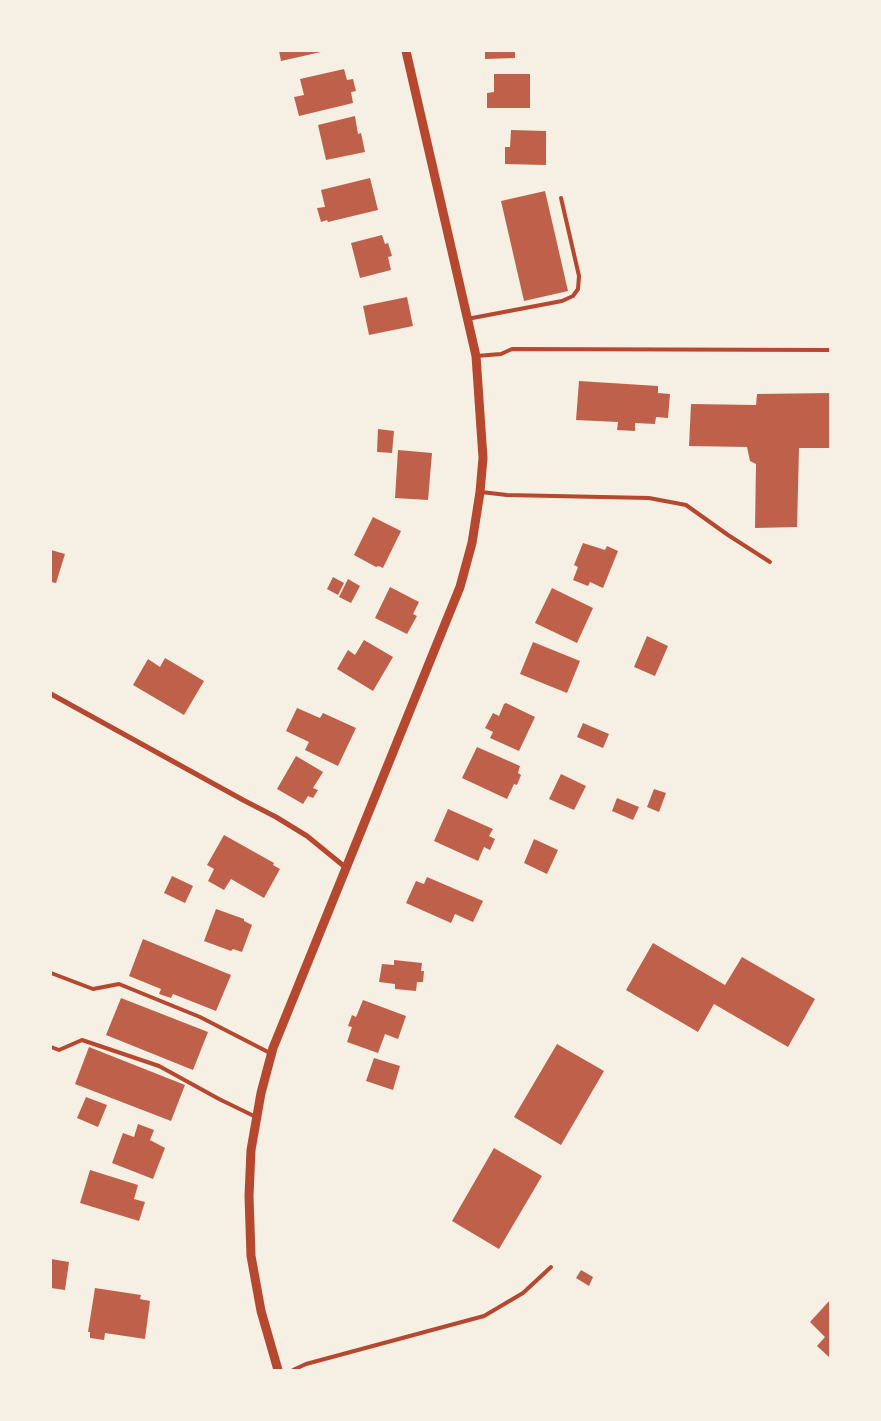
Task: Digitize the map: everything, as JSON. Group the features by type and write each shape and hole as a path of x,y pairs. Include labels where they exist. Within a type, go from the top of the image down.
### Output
{"street":[{"path":"278,1370 261,1311 252,1256 249,1196 251,1150 260,1093 271,1054 345,867 460,587 472,543 480,492 483,458 476,356 406,51"},
{"path":"51,694 276,817 307,836 345,867"}],"lane":[{"path":"467,319 562,301 573,296 578,289 579,276 561,198"},
{"path":"476,356 501,354 512,349 830,350"},
{"path":"480,492 507,495 649,498 686,505 770,562"},
{"path":"51,973 93,989 119,984 200,1017 271,1054"},
{"path":"51,1047 59,1050 82,1040 159,1066 218,1099 256,1117"},
{"path":"293,1370 306,1364 484,1316 523,1293 551,1267"}],"building":[{"path":"279,51 321,51 321,52 281,61"},
{"path":"485,51 515,51 515,58 485,59"},
{"path":"344,69 347,80 353,79 356,91 351,92 353,103 299,116 294,97 304,95 300,79"},
{"path":"494,74 530,74 530,108 487,108 487,93 494,92"},
{"path":"355,116 358,134 361,133 365,152 326,160 318,125"},
{"path":"511,130 546,131 546,165 505,164 505,147 510,147"},
{"path":"370,178 378,210 321,222 317,208 325,207 321,190"},
{"path":"545,191 568,291 524,301 501,201"},
{"path":"382,235 385,244 388,243 392,256 388,257 391,270 360,278 351,243"},
{"path":"407,297 413,326 369,335 363,306"},
{"path":"579,381 658,386 658,393 670,394 668,418 656,417 655,424 635,423 635,431 617,430 618,422 576,420"},
{"path":"830,393 830,448 799,448 797,527 755,528 756,464 750,461 747,447 689,446 691,404 756,405 757,394"},
{"path":"378,429 394,431 392,453 377,452"},
{"path":"398,450 432,453 428,500 395,498"},
{"path":"373,517 401,531 383,568 376,567 354,555"},
{"path":"583,543 605,550 607,546 618,551 603,588 590,582 588,586 573,580 578,567 574,565"},
{"path":"51,550 65,554 56,583 51,582"},
{"path":"333,577 344,583 338,595 327,589"},
{"path":"348,579 360,586 351,603 339,597"},
{"path":"390,587 419,602 413,614 417,616 407,634 375,618"},
{"path":"552,588 593,608 577,643 535,623"},
{"path":"647,636 668,646 655,676 634,667"},
{"path":"364,640 393,657 373,691 337,669 348,650 355,655"},
{"path":"533,642 580,661 567,693 520,674"},
{"path":"165,658 204,681 184,715 133,685 148,659 160,667"},
{"path":"506,703 535,717 519,751 490,738 493,732 485,728 493,713 499,716"},
{"path":"297,708 320,718 323,713 356,728 338,766 305,750 309,742 286,731"},
{"path":"583,723 609,734 603,748 577,737"},
{"path":"477,747 520,766 518,773 521,775 517,785 514,784 507,799 462,778"},
{"path":"296,756 323,772 313,788 318,790 313,798 308,796 303,804 277,789"},
{"path":"561,774 586,786 574,810 549,799"},
{"path":"654,789 666,793 659,812 647,807"},
{"path":"617,798 639,807 633,820 612,811"},
{"path":"448,809 493,829 489,836 495,839 490,850 484,847 478,861 434,841"},
{"path":"224,835 274,863 273,865 280,869 264,898 231,879 224,890 208,881 214,869 207,865"},
{"path":"534,839 558,850 547,874 524,863"},
{"path":"172,876 193,886 185,903 164,893"},
{"path":"427,877 483,901 473,922 455,914 451,923 406,903 416,881 424,884"},
{"path":"216,909 244,919 244,921 252,925 242,952 233,949 231,951 204,941"},
{"path":"143,939 231,975 216,1011 173,994 171,998 159,994 161,989 129,976"},
{"path":"653,943 725,985 742,957 815,999 788,1047 714,1004 698,1032 626,990"},
{"path":"394,960 422,963 421,971 424,971 423,982 417,982 416,991 395,989 395,984 379,982 382,964 394,965"},
{"path":"121,998 208,1032 193,1070 106,1035"},
{"path":"363,1000 406,1016 398,1039 385,1034 378,1053 347,1042 352,1027 348,1026 352,1015 356,1017"},
{"path":"557,1044 604,1071 561,1145 514,1117"},
{"path":"89,1047 185,1085 171,1121 75,1084"},
{"path":"374,1058 400,1066 393,1090 366,1081"},
{"path":"86,1097 107,1105 98,1127 77,1118"},
{"path":"138,1124 154,1130 150,1140 165,1148 153,1179 112,1163 123,1133 134,1137"},
{"path":"494,1148 542,1176 499,1249 452,1221"},
{"path":"90,1170 138,1185 134,1199 145,1202 139,1221 80,1203"},
{"path":"51,1259 69,1262 65,1290 51,1288"},
{"path":"581,1270 593,1277 589,1286 576,1278"},
{"path":"95,1288 141,1295 140,1299 150,1301 145,1339 105,1333 104,1340 90,1338 90,1332 88,1332"},
{"path":"830,1300 830,1358 817,1346 825,1337 810,1322"}]}
